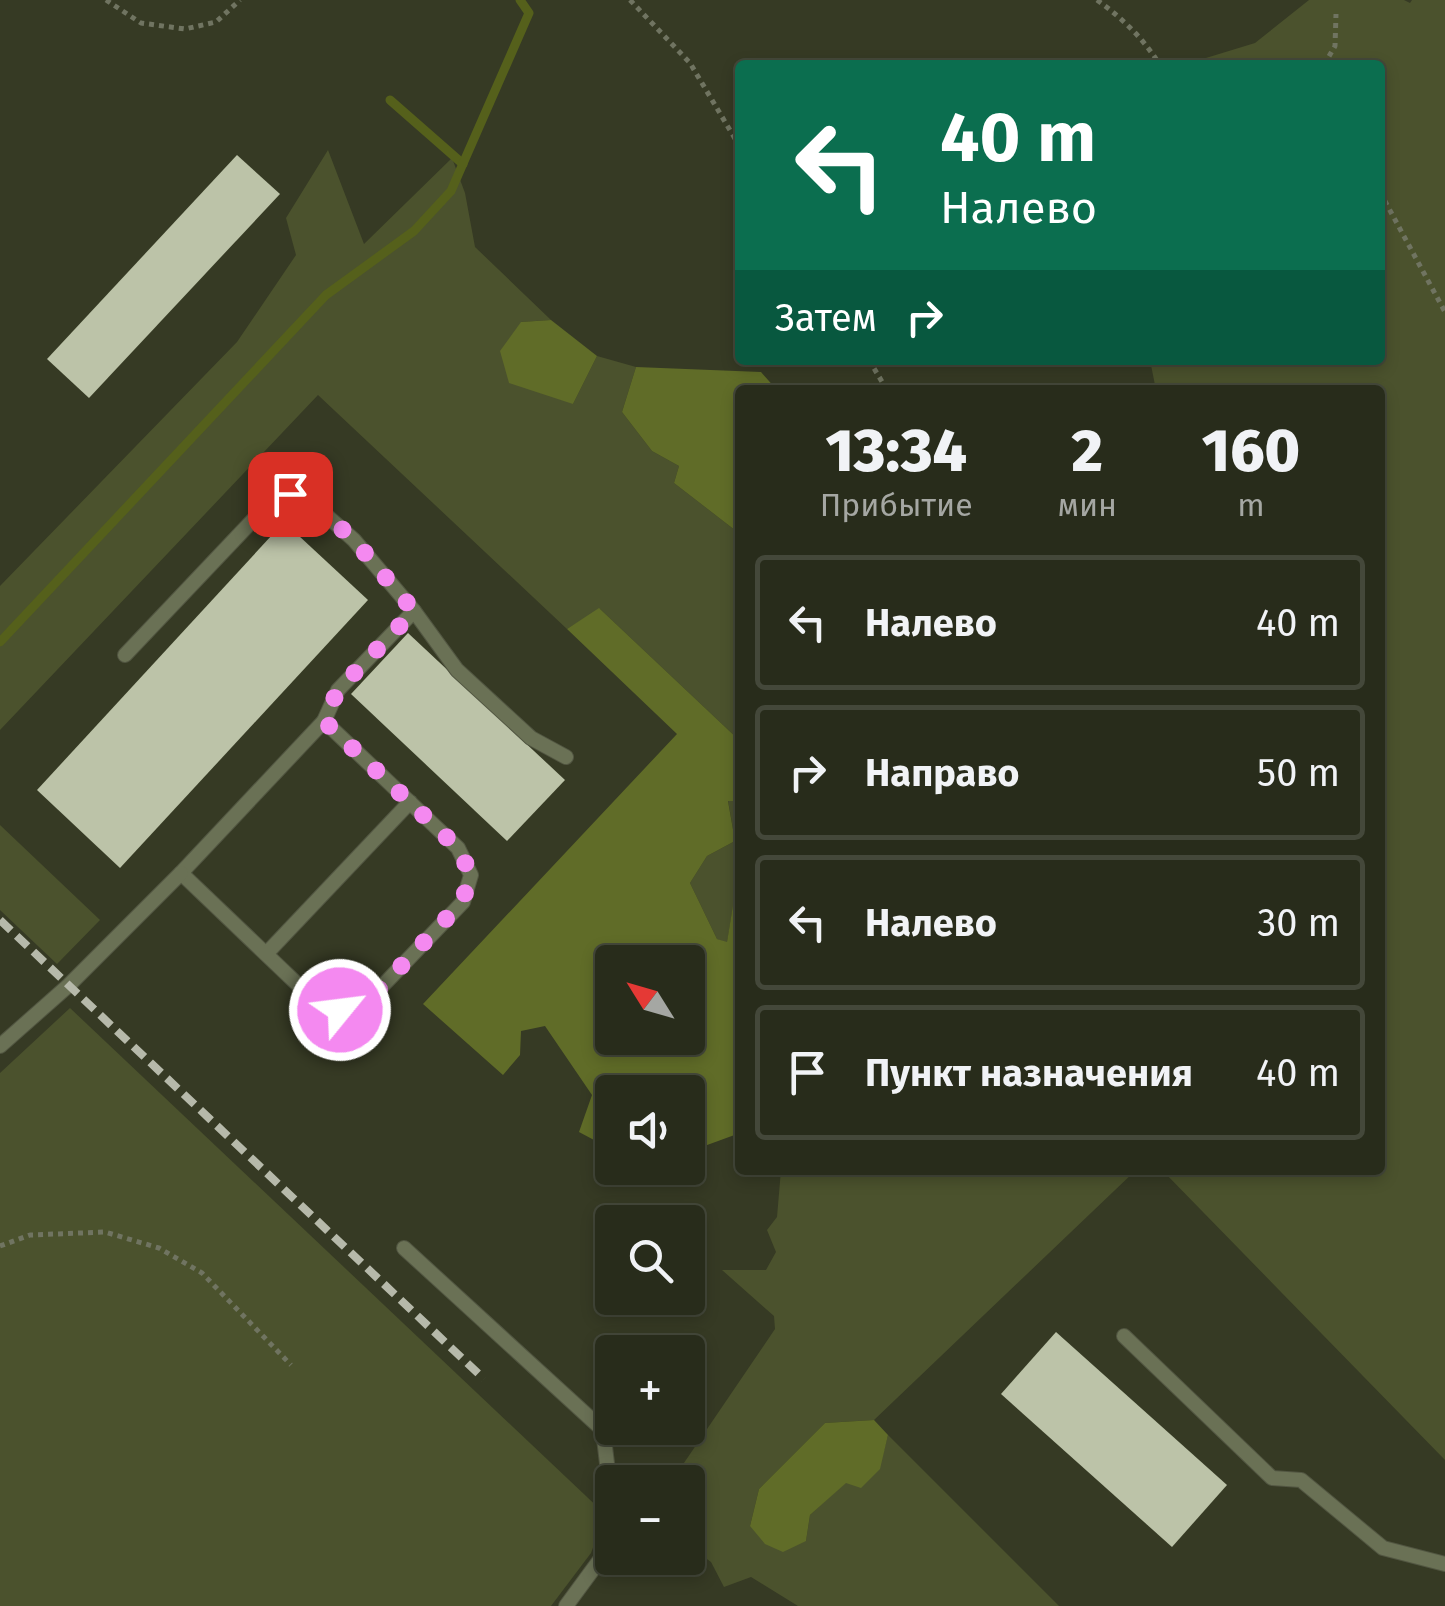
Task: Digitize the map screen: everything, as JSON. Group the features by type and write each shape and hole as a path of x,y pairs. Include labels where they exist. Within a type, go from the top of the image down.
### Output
{"lane":[{"path":"124,655 271,501 290,494 310,500 354,540 457,670 531,738 566,757"},
{"path":"2,1041 69,986 181,873 324,721 338,690 414,611"},
{"path":"181,873 314,1000 340,1010 367,1002 462,902 471,875 458,848 324,721"},
{"path":"266,954 410,802"},
{"path":"404,1248 603,1430 607,1465"},
{"path":"1124,1336 1272,1478 1300,1480 1383,1548 1445,1564"},
{"path":"566,1606 595,1566"}],"path":[{"path":"106,0 141,22 186,29 216,22 240,0"},
{"path":"630,0 690,63 735,138"},
{"path":"1097,0 1120,16 1157,60"},
{"path":"1327,60 1335,46 1336,14"},
{"path":"1385,201 1445,312"},
{"path":"0,1246 30,1235 105,1232 159,1248 202,1273 291,1365"}],"green space":[{"path":"1309,0 1445,0 1445,1460 1167,1175 1385,1175 1385,385 1155,385 1151,365 1385,365 1385,60 1199,60 1255,43"},
{"path":"328,150 364,244 452,158 465,193 475,247 551,320 521,322 573,404 597,356 636,367 622,412 652,451 679,466 674,483 735,530 735,736 600,609 567,629 318,395 0,730 0,586 237,342 296,255 286,218"},
{"path":"551,320 597,356 573,404 509,383 500,351 521,322"},
{"path":"636,367 761,372 773,385 735,385 735,530 674,483 679,466 652,451 622,412"},
{"path":"599,608 735,736 735,801 728,801 735,841 707,856 690,883 717,939 727,942 735,906 735,1135 705,1146 705,1075 595,1075 594,1140 579,1132 592,1095 545,1026 521,1031 520,1055 503,1075 423,1004 677,734 567,629"},
{"path":"728,800 735,801 735,841"},
{"path":"0,825 100,920 57,964 0,910"},
{"path":"735,841 735,906 727,943 717,939 690,883 707,856"},
{"path":"70,1008 595,1505 595,1542 591,1553 551,1606 0,1606 0,1073"},
{"path":"781,1175 1131,1175 874,1420 825,1423 759,1489 750,1526 806,1541 810,1515 846,1482 879,1469 888,1435 1059,1606 798,1606 751,1577 724,1587 705,1558 705,1465 683,1465 696,1445 705,1445 705,1432 775,1329 774,1316 722,1270 766,1270 776,1252 767,1230 777,1217"},
{"path":"874,1420 888,1435 880,1469 861,1488 846,1483 810,1515 806,1541 783,1552 765,1544 750,1526 759,1489 825,1423"}],"building":[{"path":"237,155 280,194 89,398 47,359"},
{"path":"284,522 368,600 120,868 37,790"},
{"path":"408,633 565,780 507,841 351,694"},
{"path":"1056,1332 1227,1485 1172,1547 1001,1394"}],"waterway":[{"path":"0,642 326,295 414,231 451,191 529,13 520,0"},
{"path":"390,100 463,164"}],"railway":[{"path":"0,920 484,1379"}],"route":[{"path":"290,494 310,500 354,540 414,611 338,690 324,721 458,848 471,875 462,902 367,1002 340,1010"}]}
